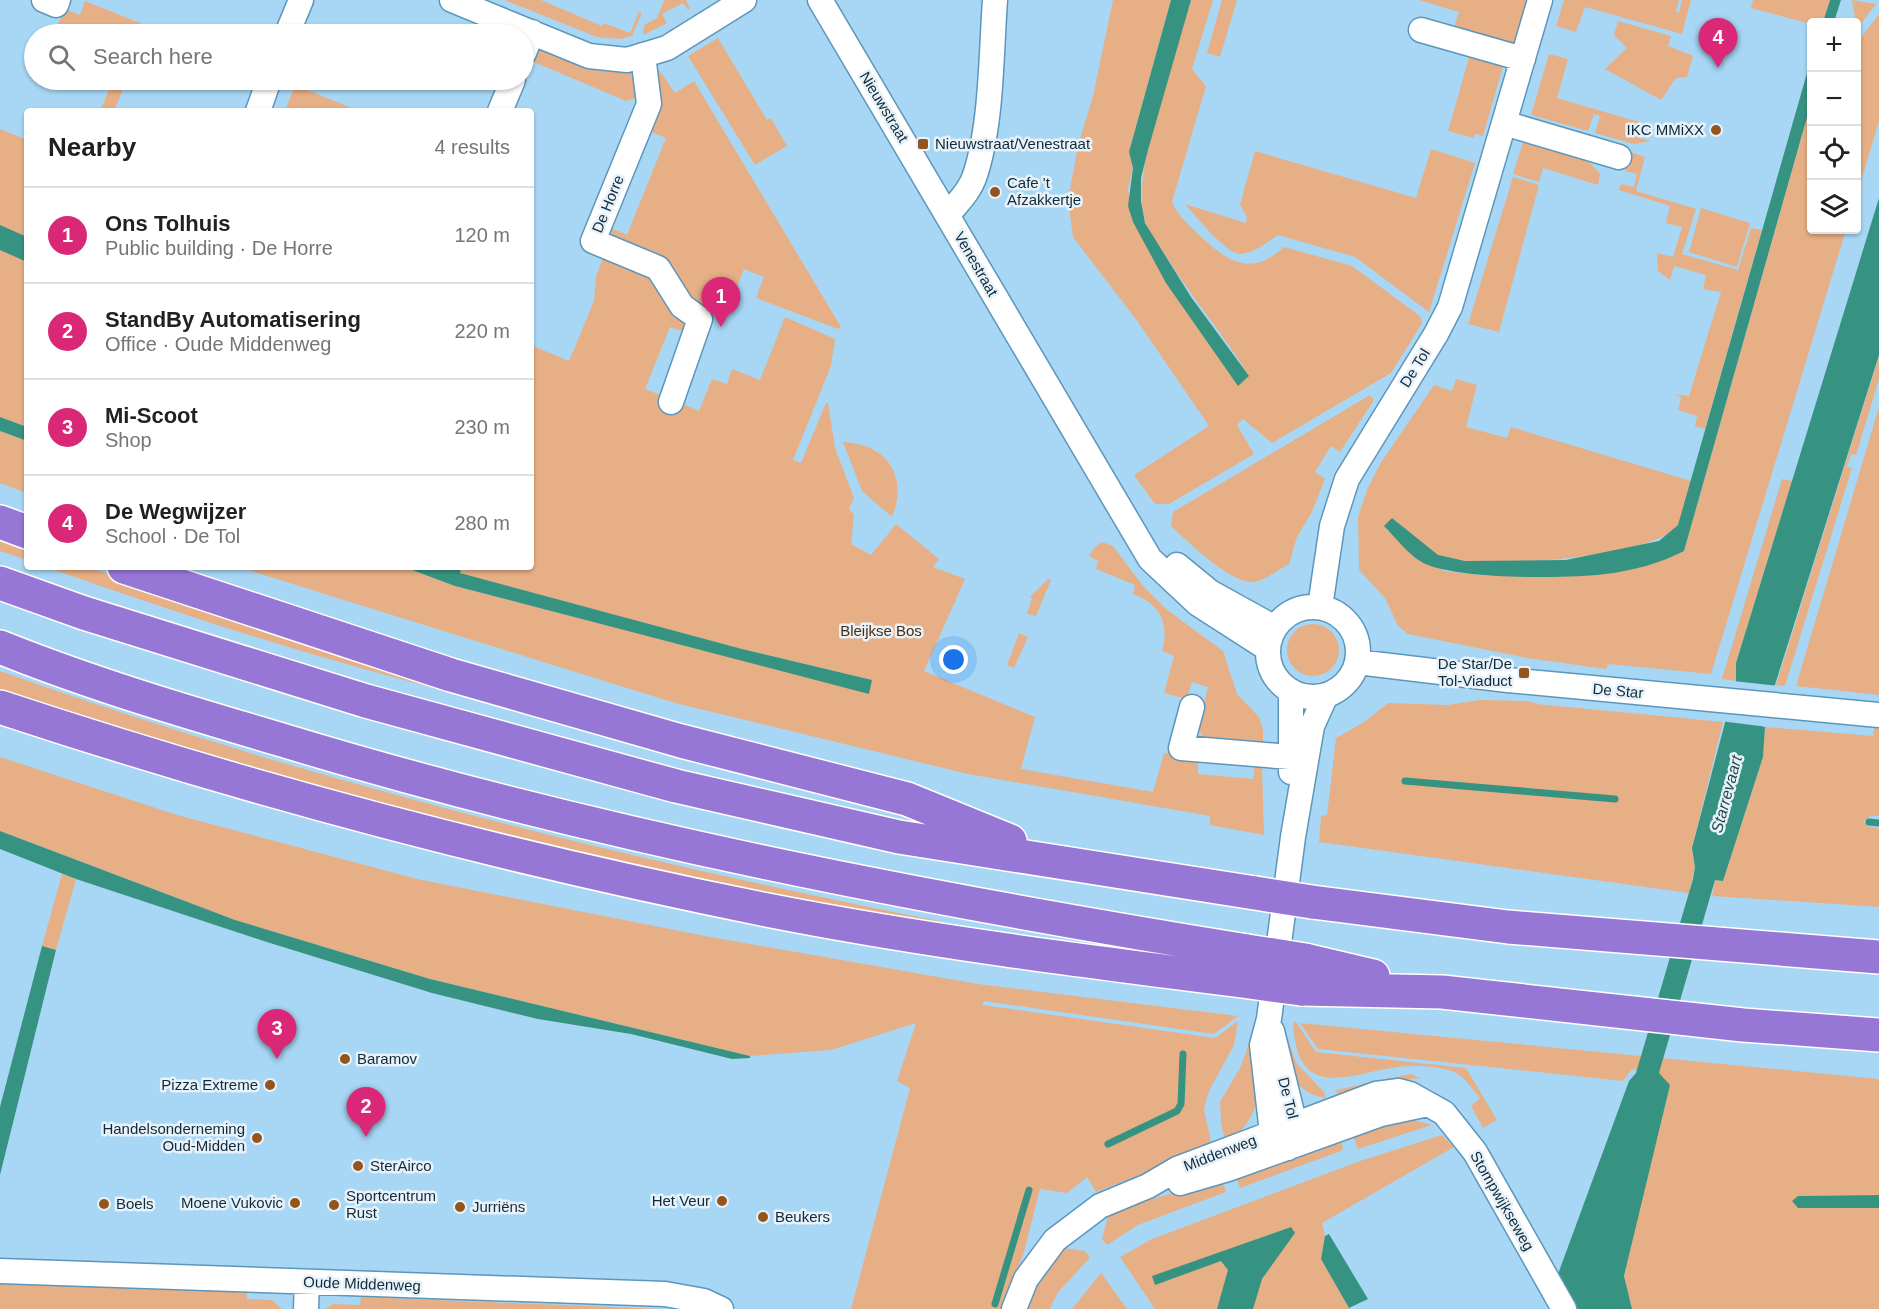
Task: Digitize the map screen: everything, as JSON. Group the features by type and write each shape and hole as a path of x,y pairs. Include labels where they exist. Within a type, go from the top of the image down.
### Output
{"highway":[{"path":"0,522 24,531"},
{"path":"133,570 451,675 681,741 907,799 1059,860"},
{"path":"0,583 84,613 356,698 676,786 899,837 1059,860 1312,902 1508,927 1879,957"},
{"path":"0,647 125,692 362,765 624,832 1244,966"},
{"path":"0,707 177,764 387,823 622,879 897,933 1244,966 1442,992 1664,1016 1879,1035"}],"street":[{"path":"44,0 56,5 58,0"},
{"path":"291,24 301,0"},
{"path":"452,0 495,24"},
{"path":"534,43 589,56 627,60 667,48 744,0"},
{"name":"Nieuwstraat","path":"820,0 948,215"},
{"name":"Venestraat","path":"995,0 983,141 974,179 965,195 948,215 1119,507 1153,543 1210,592 1272,638"},
{"name":"De Tol","path":"1320,608 1332,526 1347,479 1436,334 1450,306 1540,0"},
{"path":"1421,30 1523,59"},
{"name":"De Horre","path":"644,55 649,104 593,241 658,268 682,306 700,319 670,402"},
{"path":"259,108 265,90"},
{"path":"501,108 509,90"},
{"path":"1504,123 1619,157"},
{"path":"1320,608 1331,611 1350,627 1356,638 1357,662 1346,682 1326,695 1314,697 1291,691 1274,673 1272,638 1294,611 1320,608"},
{"name":"De Star","path":"1357,662 1508,680 1879,715"},
{"name":"De Tol","path":"1291,691 1290,757 1293,837"},
{"name":"De Tol","path":"1280,1141 1263,1072 1262,1045 1269,1019 1293,837 1312,726 1326,695"},
{"path":"1192,707 1181,748 1290,757"},
{"name":"De Tol","path":"1269,1019 1295,1125 1280,1141"},
{"name":"Stompwijkseweg","path":"1295,1125 1385,1092 1399,1090 1444,1113 1475,1152 1564,1309"},
{"path":"1280,1141 1428,1104"},
{"name":"Middenweg","path":"1014,1309 1026,1280 1055,1240 1100,1206 1148,1186 1177,1169 1280,1141"},
{"name":"Oude Middenweg","path":"0,1271 664,1294 704,1301 721,1309"},
{"path":"306,1309 307,1282"}],"green space":[{"path":"504,0 541,0 602,26 604,23 630,33 639,12 642,13 632,36 620,39 597,37"},
{"path":"664,0 686,0 690,8 688,10 683,3 662,14 667,23 643,35 644,25 657,18"},
{"path":"1113,0 1171,0 1129,152 1133,168 1128,189 1133,222 1249,376 1176,271 1145,221 1142,200 1149,143 1191,0 1213,0 1192,69 1206,86 1172,202 1177,212 1209,244 1239,262 1250,264 1260,262 1284,247 1352,266 1420,316 1422,323 1391,373 1272,443 1243,419 1237,425 1254,454 1169,504 1155,504 1134,475 1209,426 1138,322 1073,237 1068,200 1078,146 1093,96"},
{"path":"1222,0 1237,0 1220,57 1207,53"},
{"path":"1419,0 1529,0 1515,45 1454,28 1459,12"},
{"path":"1564,0 1679,0 1676,12 1679,13 1682,0 1691,0 1682,34 1585,7 1576,32 1556,26"},
{"path":"1753,0 1830,0 1824,18 1807,18 1807,23 1751,8"},
{"path":"1852,0 1876,4 1861,24 1861,18 1855,18"},
{"path":"85,1 142,24 58,24 65,9 80,15"},
{"path":"1879,14 1879,121 1861,182 1861,72 1861,38"},
{"path":"1618,21 1671,36 1668,46 1693,56 1687,77 1676,78 1661,100 1605,69 1627,48 1614,35"},
{"path":"718,38 767,120 771,118 787,146 755,165 688,56"},
{"path":"535,48 573,63 599,69 639,68 643,96 626,101 534,62"},
{"path":"1470,54 1504,63 1483,136 1475,134 1473,138 1448,131"},
{"path":"1549,54 1568,59 1557,98 1642,123 1639,138 1651,141 1634,144 1595,133 1600,116 1594,114 1588,131 1531,115"},
{"path":"660,71 675,93 694,81 841,327 838,329 756,298 764,277 744,269 736,289 718,282 706,311 611,239 611,228 627,235 666,138 649,131 654,73"},
{"path":"109,90 123,90 115,108 101,108"},
{"path":"293,90 307,90 352,108 286,108"},
{"path":"1807,117 1807,234 1845,234 1711,674 1608,664 1606,669 1527,658 1408,634 1398,626 1385,598 1359,570 1358,517 1367,490 1380,464 1434,385 1452,391 1456,379 1477,385 1466,427 1507,438 1511,427 1691,481 1681,520 1663,536 1637,546 1563,559 1524,562 1457,560 1432,552 1392,518 1444,571 1480,575 1605,574 1684,551"},
{"path":"0,129 24,139 24,426 0,417"},
{"path":"1524,140 1586,159 1600,174 1598,185 1543,168 1539,182 1513,174"},
{"path":"1431,149 1475,163 1429,312 1355,257 1278,235 1251,252 1240,254 1234,252 1211,233 1185,204 1246,223 1247,218 1240,204 1255,151 1416,198"},
{"path":"1631,152 1645,157 1636,191 1696,209 1682,254 1738,270 1751,228 1762,230 1705,429 1695,426 1697,416 1678,410 1681,398 1675,394 1689,396 1721,292 1703,289 1706,275 1674,266 1670,280 1658,271 1657,253 1673,257 1682,227 1666,223 1670,206 1619,190 1621,184 1634,187 1637,174 1625,171"},
{"path":"1513,177 1539,185 1499,332 1468,324"},
{"path":"1701,208 1750,223 1737,267 1689,252"},
{"name":"Bleijkse Bos","path":"604,255 649,273 688,321 688,333 670,327 645,389 663,396 680,409 683,404 699,411 712,379 727,384 732,369 760,380 785,317 835,339 831,366 793,460 801,463 826,403 828,403 835,448 854,498 849,508 854,515 851,544 871,555 896,524 939,559 933,567 965,579 924,671 1035,717 1021,769 1153,792 1164,753 1198,757 1198,774 1253,779 1255,763 1262,764 1264,835 1210,825 1210,816 968,774 675,703 248,570 412,570 455,586 869,693 872,680 742,649 459,573 457,570 534,570 534,346 569,361 594,301 596,277"},
{"path":"1879,356 1879,379 1856,455 1851,454 1847,467 1852,468 1785,686 1776,685"},
{"path":"1370,395 1374,400 1340,452 1331,446 1315,472 1325,479 1312,512 1297,537 1289,564 1259,581 1246,581 1223,570 1171,526 1173,512"},
{"path":"1879,407 1879,695 1796,686"},
{"path":"0,431 24,440 24,492 0,483"},
{"path":"843,442 871,449 890,464 898,488 897,502 892,517 862,491"},
{"path":"1782,479 1792,481 1736,663 1736,681 1722,679"},
{"path":"0,535 24,544 24,559 0,551"},
{"path":"1102,542 1113,546 1143,586 1166,609 1223,651 1237,694 1259,717 1263,729 1263,745 1204,738 1197,727 1208,687 1192,682 1187,699 1164,693 1174,656 1162,651 1165,632 1161,616 1150,603 1133,594 1135,585 1096,569 1098,561 1089,556"},
{"path":"55,570 97,570 443,686 442,690 342,663 144,601"},
{"path":"1048,579 1051,580 1036,616 1027,614 1032,599 1030,597"},
{"path":"1308,624 1318,624 1332,631 1339,650 1332,669 1318,676 1308,676 1298,672 1291,665 1287,655 1287,645 1291,635 1298,628"},
{"path":"1019,633 1028,637 1014,668 1007,665"},
{"path":"0,671 231,747 465,813 701,871 939,921 936,924 873,914 589,858 250,771 0,692"},
{"path":"1479,700 1529,701 1537,704 1723,722 1692,848 1695,867 1689,893 1319,842 1321,816 1327,815 1336,738 1364,722 1388,703 1448,705"},
{"path":"1765,727 1873,736 1874,728 1879,728 1879,816 1871,816 1863,821 1869,827 1879,828 1879,907 1712,896 1715,880 1723,881 1763,757"},
{"path":"0,757 177,815 417,879 710,937 978,984 1238,1016 1214,1034 984,1001 982,1005 1215,1038 1238,1021 1234,1045 1209,1091 1204,1109 1212,1147 1096,1192 1087,1177 1067,1193 1040,1189 1024,1252 1002,1309 851,1309 910,1088 897,1081 916,1023 831,1050 750,1056 430,979 235,920 0,831"},
{"path":"62,874 76,879 56,950 42,946"},
{"path":"1293,1022 1296,1022 1316,1052 1466,1068 1497,1120 1483,1128 1471,1106 1480,1098 1461,1077 1444,1069 1408,1066 1332,1078 1317,1075 1305,1066 1297,1049"},
{"path":"1300,1023 1879,1079 1879,1195 1798,1196 1798,1208 1879,1208 1879,1309 1632,1309 1624,1277 1639,1205 1659,1073 1632,1069 1623,1081 1318,1049"},
{"path":"1253,1032 1257,1033 1259,1065 1255,1108 1239,1132 1225,1143 1220,1102 1241,1066"},
{"path":"1281,1037 1287,1038 1297,1064 1324,1092 1326,1098 1314,1095 1298,1084 1290,1068"},
{"path":"1410,1074 1421,1078 1403,1080 1339,1099 1336,1090"},
{"path":"1410,1119 1432,1125 1358,1149 1351,1131"},
{"path":"1339,1135 1343,1147 1341,1151 1240,1188 1235,1174"},
{"path":"1442,1135 1454,1147 1322,1223 1325,1236 1321,1259 1350,1309 1155,1309 1120,1257 1152,1239 1360,1161"},
{"path":"1221,1179 1226,1192 1138,1225 1107,1245 1102,1239 1108,1216 1125,1207"},
{"path":"1064,1248 1085,1251 1090,1258 1058,1292 1050,1309 1027,1309 1042,1275"},
{"path":"1101,1273 1127,1309 1072,1309"},
{"path":"0,1283 247,1292 247,1299 272,1300 282,1309 0,1309"},
{"path":"361,1297 663,1309 325,1309 333,1304 360,1305"}],"water":[{"path":"1171,0 1191,0 1141,178 1141,201 1145,223 1191,297 1249,376 1238,386 1166,283 1133,222 1128,206 1133,168 1129,152"},
{"path":"1830,0 1841,0 1835,18 1824,18"},
{"path":"1807,73 1807,117 1684,551 1646,566 1605,574 1565,577 1481,575 1456,572 1420,561 1384,526 1392,518 1438,555 1465,561 1566,560 1659,541 1678,525"},
{"name":"Starrevaart","path":"1879,198 1879,355 1762,726 1765,727 1763,757 1723,881 1715,880 1659,1073 1670,1085 1624,1276 1632,1309 1578,1309 1558,1274 1629,1081 1636,1073 1693,879 1695,867 1692,848 1736,681 1736,663"},
{"path":"0,225 24,236 24,261 0,250"},
{"path":"0,417 24,426 24,440 0,431"},
{"path":"412,570 460,570 460,573 742,649 872,680 869,694 455,586"},
{"path":"0,831 235,920 430,979 750,1056 750,1058 732,1059 631,1034 538,1019 432,993 76,879 0,849"},
{"path":"42,946 56,950 0,1175 0,1107"},
{"path":"1879,1195 1879,1208 1798,1208 1792,1201 1798,1196"},
{"path":"1291,1227 1295,1233 1262,1279 1253,1309 1217,1309 1228,1270 1221,1261 1155,1285 1152,1276"},
{"path":"1329,1234 1368,1299 1349,1308 1321,1259 1325,1236"}],"pier":[{"path":"1733,681 1779,686 1766,724 1768,727 1720,721"}],"waterway":[{"path":"1405,781 1615,799"},
{"path":"1869,822 1879,823"},
{"path":"1108,1144 1177,1111 1181,1104 1183,1054"},
{"path":"995,1304 1029,1190"}],"place":[{"name":"De Wegwijzer","path":"1718,68"},
{"name":"IKC MMiXX","path":"1716,130"},
{"name":"Nieuwstraat/Venestraat","path":"923,144"},
{"name":"Cafe 't Afzakkertje","path":"995,192"},
{"name":"Ons Tolhuis","path":"721,327"},
{"name":"De Star/De Tol-Viaduct","path":"1524,673"},
{"name":"Mi-Scoot","path":"277,1059"},
{"name":"Baramov","path":"345,1059"},
{"name":"Pizza Extreme","path":"270,1085"},
{"name":"StandBy Automatisering","path":"366,1137"},
{"name":"Handelsonderneming Oud-Midden","path":"257,1138"},
{"name":"SterAirco","path":"358,1166"},
{"name":"Het Veur","path":"722,1201"},
{"name":"Moene Vukovic","path":"295,1203"},
{"name":"Boels","path":"104,1204"},
{"name":"Sportcentrum Rust","path":"334,1205"},
{"name":"Jurriëns","path":"460,1207"},
{"name":"Beukers","path":"763,1217"}]}
